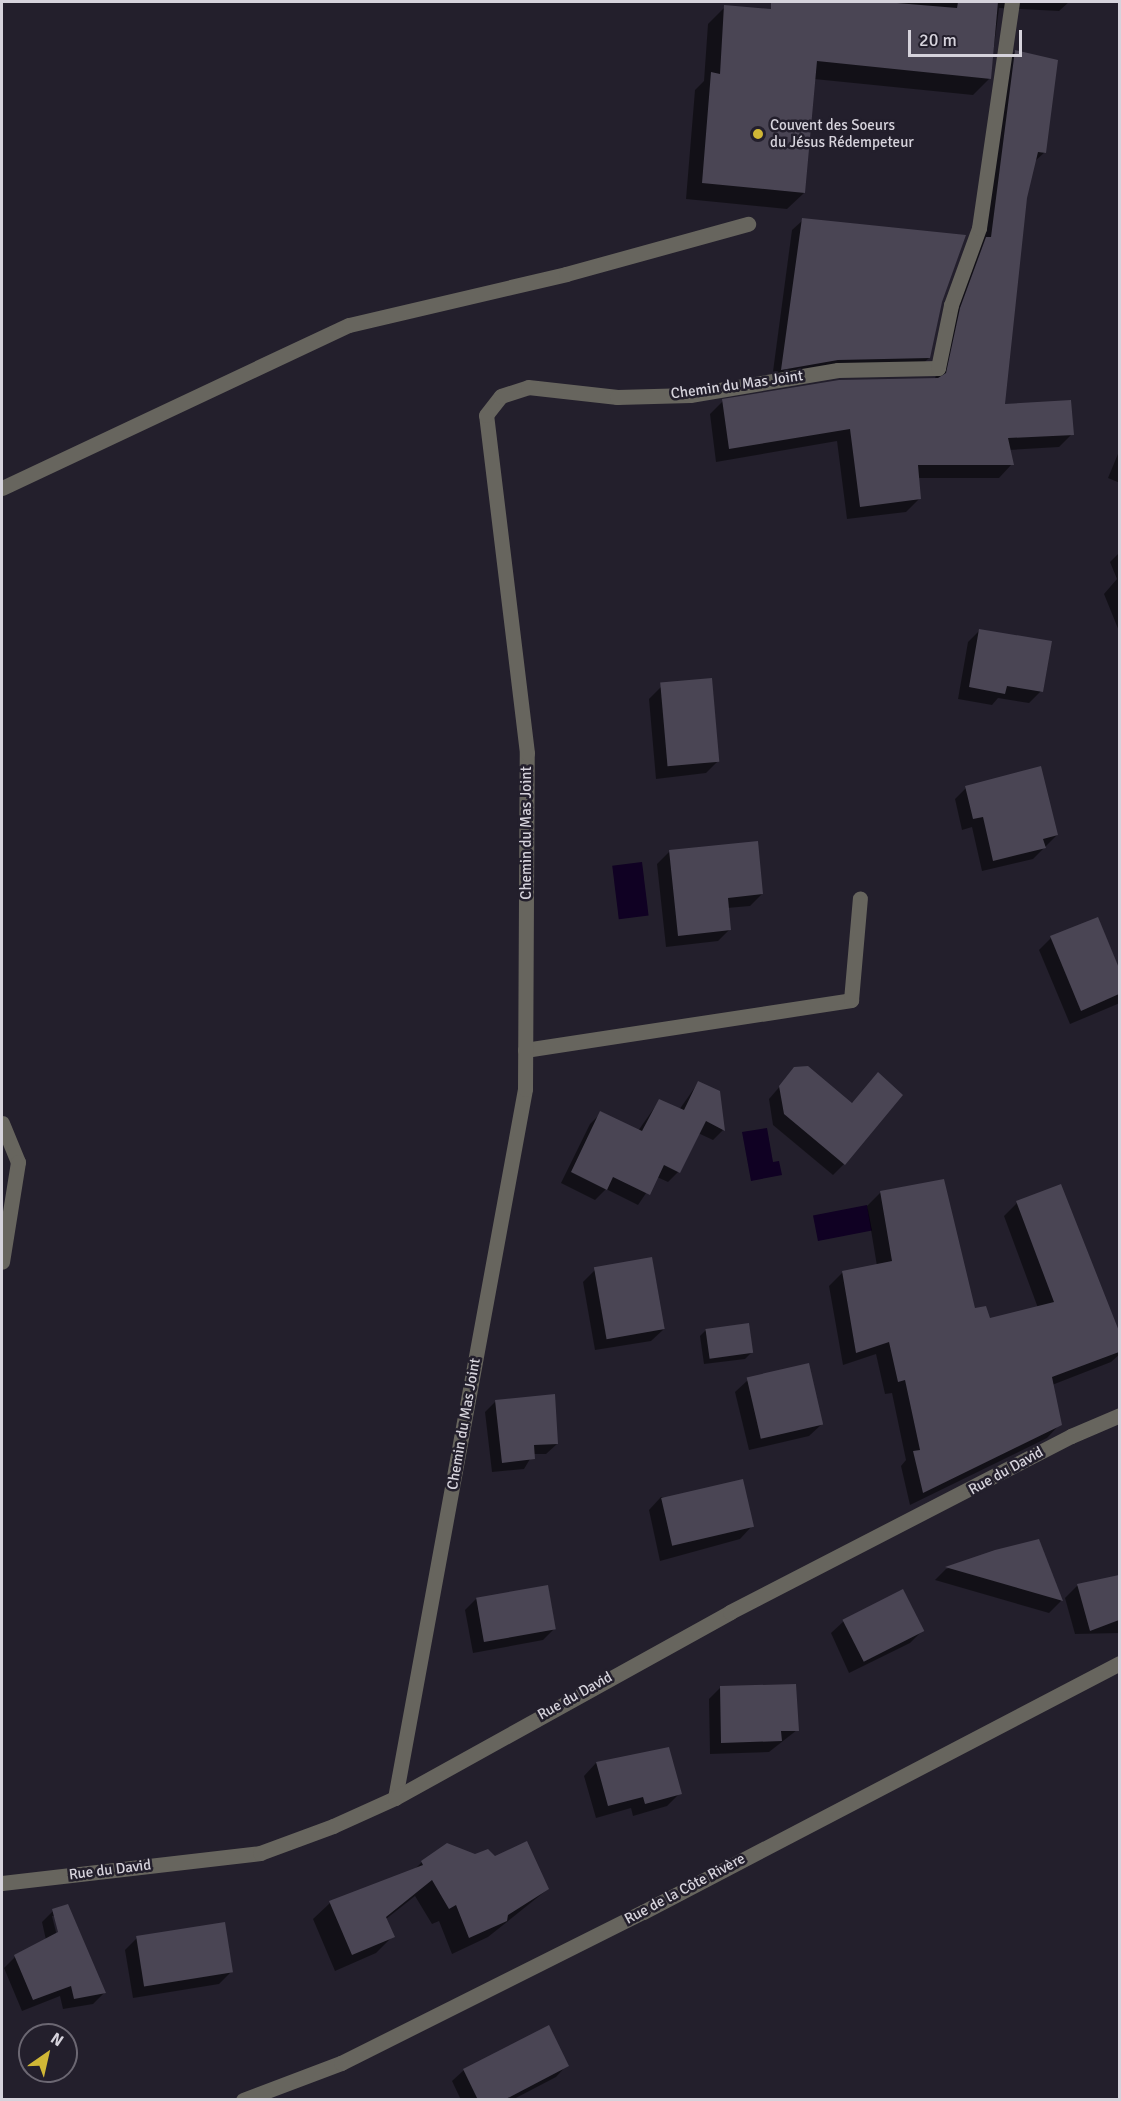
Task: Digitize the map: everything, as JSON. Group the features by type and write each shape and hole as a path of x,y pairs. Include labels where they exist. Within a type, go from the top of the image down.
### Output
{"street":[{"name":"Chemin du Mas Joint","path":"396,1798 525,1089 527,753 486,415 501,396 528,387 617,397 690,395 838,370 938,368 951,305 979,228 1012,2"},
{"path":"2,488 349,325 566,274 748,224"},
{"path":"525,1050 851,1000 860,898"},
{"path":"2,1123 18,1162 2,1262"},
{"name":"Rue du David","path":"2,1883 260,1853 333,1826 396,1798 596,1683 1071,1436 1119,1415"},
{"name":"Rue de la Côte Rivère","path":"243,2100 341,2063 643,1912 1119,1663"}],"shaded area":[{"path":"642,862 649,916 619,919 612,866"},
{"path":"767,1128 773,1162 779,1161 782,1175 751,1181 742,1132"},
{"path":"867,1205 872,1231 818,1241 813,1215"}],"building":[{"path":"771,2 885,2 957,8 958,2 998,2 991,79 817,61 805,193 702,183 711,72 720,74 724,5 771,9"},
{"path":"1015,50 1058,60 1046,153 1038,152 1027,198 1005,404 1071,400 1074,435 1008,438 1014,465 918,465 921,499 860,507 850,429 729,449 722,399 839,380 938,378 946,373 960,308 986,237 991,237"},
{"path":"802,218 966,235 942,302 930,358 838,360 781,370"},
{"path":"979,629 1052,641 1043,692 1007,686 1005,694 969,687"},
{"path":"712,678 719,762 668,766 660,683"},
{"path":"1041,766 1058,835 1043,839 1046,848 993,861 983,817 973,819 965,786"},
{"path":"758,841 763,894 728,898 731,930 678,936 669,850"},
{"path":"1098,917 1119,968 1119,994 1081,1011 1050,936"},
{"path":"808,1066 852,1103 878,1072 903,1095 845,1165 784,1114 779,1086 794,1067"},
{"path":"698,1081 720,1091 725,1131 706,1121 680,1173 664,1165 650,1195 613,1177 607,1190 571,1172 600,1111 642,1131 659,1099 684,1110"},
{"path":"944,1179 975,1308 986,1306 990,1318 1054,1302 1016,1201 1061,1184 1119,1331 1119,1352 1052,1377 1062,1425 923,1493 913,1451 920,1450 905,1380 898,1382 889,1342 856,1353 842,1271 892,1261 880,1191"},
{"path":"652,1257 665,1329 607,1339 594,1267"},
{"path":"749,1323 753,1353 710,1359 705,1329"},
{"path":"809,1363 823,1424 761,1439 747,1377"},
{"path":"555,1394 558,1444 534,1445 535,1459 502,1463 495,1400"},
{"path":"743,1479 754,1527 672,1546 661,1498"},
{"path":"1039,1539 1063,1601 945,1567 995,1550"},
{"path":"1119,1575 1119,1620 1090,1631 1077,1584"},
{"path":"548,1585 556,1629 484,1642 476,1598"},
{"path":"903,1589 924,1631 864,1662 842,1620"},
{"path":"796,1684 799,1731 781,1731 782,1741 721,1743 720,1686"},
{"path":"669,1747 682,1794 645,1804 643,1797 608,1806 596,1762"},
{"path":"527,1841 549,1889 508,1915 507,1921 469,1938 456,1905 449,1909 432,1880 386,1917 395,1937 352,1955 329,1901 423,1865 421,1861 447,1843 475,1854 488,1849 495,1856"},
{"path":"68,1904 106,1993 74,1999 71,1986 33,2000 14,1955 58,1932 52,1909"},
{"path":"225,1922 233,1972 144,1986 136,1936"},
{"path":"549,2025 569,2066 504,2100 478,2100 463,2069"}],"place":[{"name":"Couvent des Soeurs du Jésus Rédempeteur","path":"758,134"}]}
